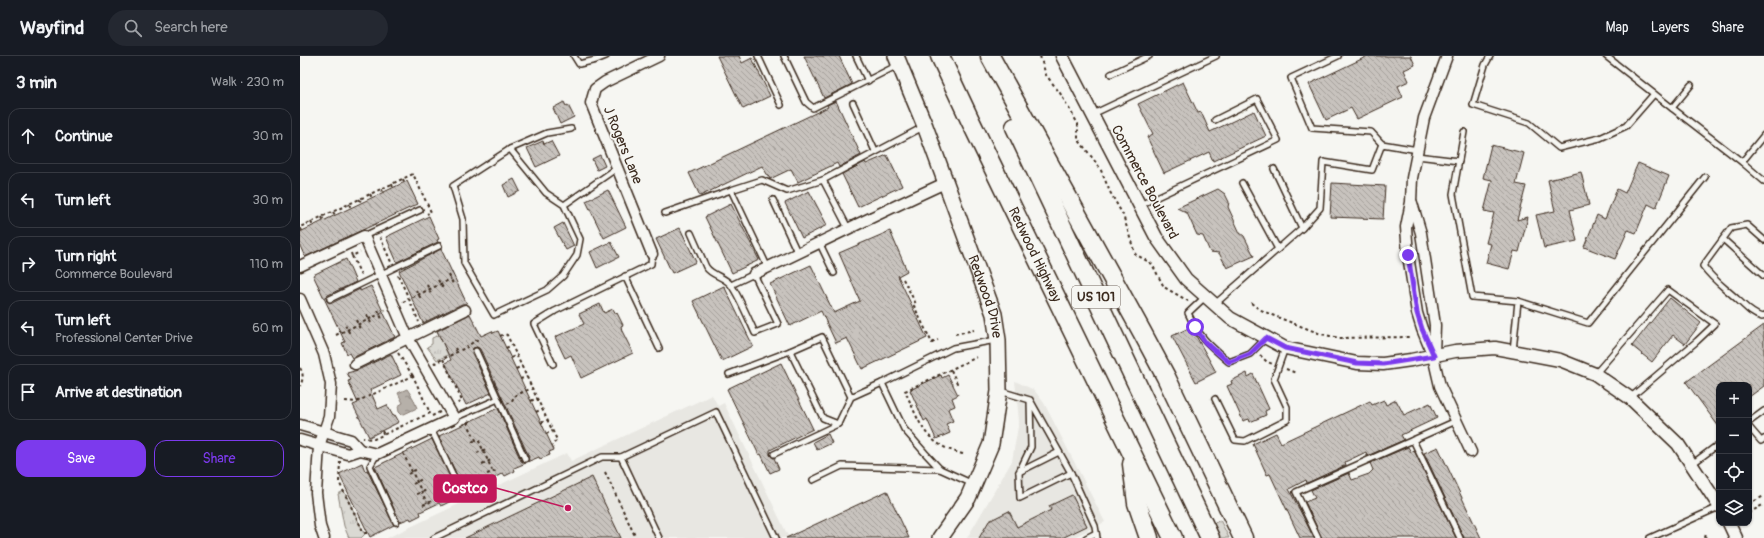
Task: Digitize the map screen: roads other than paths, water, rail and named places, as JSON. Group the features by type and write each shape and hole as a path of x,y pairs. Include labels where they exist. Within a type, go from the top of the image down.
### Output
{"highway":[{"name":"Redwood Highway","path":"940,56 1130,447 1172,538"},
{"name":"US 101","path":"981,56 1210,538"},
{"path":"990,56 1166,377 1244,538"},
{"path":"1130,447 1137,503 1149,538"}],"main road":[{"name":"Redwood Drive","path":"898,60 925,126 994,314 998,340 999,391 990,444 968,498 940,538"}],"street":[{"name":"J Rogers Lane","path":"652,254 591,103 595,90 605,82 659,56"},
{"name":"Commerce Boulevard","path":"1062,56 1160,243 1186,279 1230,318 1285,348 1357,363 1383,364 1455,351 1495,348 1560,360 1595,374 1630,398 1678,444 1716,502"},
{"path":"1447,56 1424,118 1412,178 1411,202 1406,227 1408,255 1417,313 1422,329 1434,356 1440,386 1471,452"},
{"path":"754,274 820,244 848,228 945,183"},
{"path":"1411,202 1421,233 1435,325 1434,356"},
{"path":"300,266 364,236 408,338 454,418 377,454 360,450 348,454 300,440"},
{"path":"300,299 324,354 331,384 329,417 319,446 316,493 320,526 324,538"},
{"path":"355,364 465,310"},
{"path":"300,425 351,440 360,450"},
{"path":"1730,526 1736,538"}],"lane":[{"path":"574,56 579,64 606,56"},
{"path":"758,56 781,105"},
{"path":"784,56 806,102 813,108 868,81 898,60"},
{"path":"856,56 868,81"},
{"path":"1111,74 1149,56"},
{"path":"1092,115 1216,56"},
{"path":"1338,56 1291,78 1312,128 1371,132 1382,144 1417,153 1459,161"},
{"path":"1490,56 1485,65 1473,105 1529,123 1559,148 1600,138 1626,126 1654,94"},
{"path":"1606,56 1742,162 1764,181"},
{"path":"1672,108 1691,85"},
{"path":"1139,205 1278,140 1257,99 1215,120"},
{"path":"853,103 875,151"},
{"path":"665,214 762,180 787,191 823,180 875,151 925,126"},
{"path":"510,149 546,193 564,205 580,239 578,255 563,276 548,290 494,315 464,263 463,219 453,186 510,149 547,133 571,129"},
{"path":"1464,132 1453,194 1472,297 1518,300 1588,323 1705,177"},
{"path":"1742,162 1764,135"},
{"path":"1214,305 1302,228 1320,208 1323,162 1372,170 1382,144"},
{"path":"564,205 617,168"},
{"path":"1274,169 1302,228"},
{"path":"823,180 848,228"},
{"path":"1242,183 1278,249"},
{"path":"731,190 768,268"},
{"path":"773,200 798,254"},
{"path":"364,236 420,210"},
{"path":"1764,240 1747,225 1732,228 1703,266 1713,280 1737,298 1753,314 1762,317 1764,316"},
{"path":"691,233 709,272 721,277 731,285 756,333 778,324 754,274 731,285"},
{"path":"1723,239 1764,276"},
{"path":"820,244 834,273"},
{"path":"330,299 439,246"},
{"path":"553,364 534,324 555,310 651,264 652,254"},
{"path":"625,276 659,348"},
{"path":"1595,374 1668,290 1715,324 1630,398"},
{"path":"1205,297 1188,313 1205,342 1229,362 1250,354 1266,338"},
{"path":"1513,351 1518,300"},
{"path":"729,374 822,337 852,397"},
{"path":"774,454 838,424 852,397 953,348 998,340"},
{"path":"1215,399 1235,440 1245,441 1287,420 1287,407 1274,379 1285,348"},
{"path":"476,351 525,459"},
{"path":"790,351 824,418 838,424"},
{"path":"882,383 904,429 940,469"},
{"path":"999,391 1030,400 1071,473 1095,526 1096,536 1086,538"},
{"path":"454,418 498,399"},
{"path":"1030,400 1031,447 1019,472 1020,498 1071,473"},
{"path":"1752,420 1764,411"},
{"path":"434,538 602,457 621,457 716,412 776,538"},
{"path":"1318,538 1296,492 1456,421"},
{"path":"432,429 460,490"},
{"path":"1752,430 1761,441 1764,439"},
{"path":"1413,440 1460,538"},
{"path":"1691,464 1716,446"},
{"path":"1019,472 1059,452"},
{"path":"377,454 370,466 396,522"},
{"path":"621,457 659,538"},
{"path":"814,480 842,466 940,469 974,484"},
{"path":"1650,538 1716,508"}],"water":[{"path":"407,389 417,408 402,415 399,412 398,406 403,403 398,393"}],"place":[{"name":"Costco","path":"568,508"}]}
